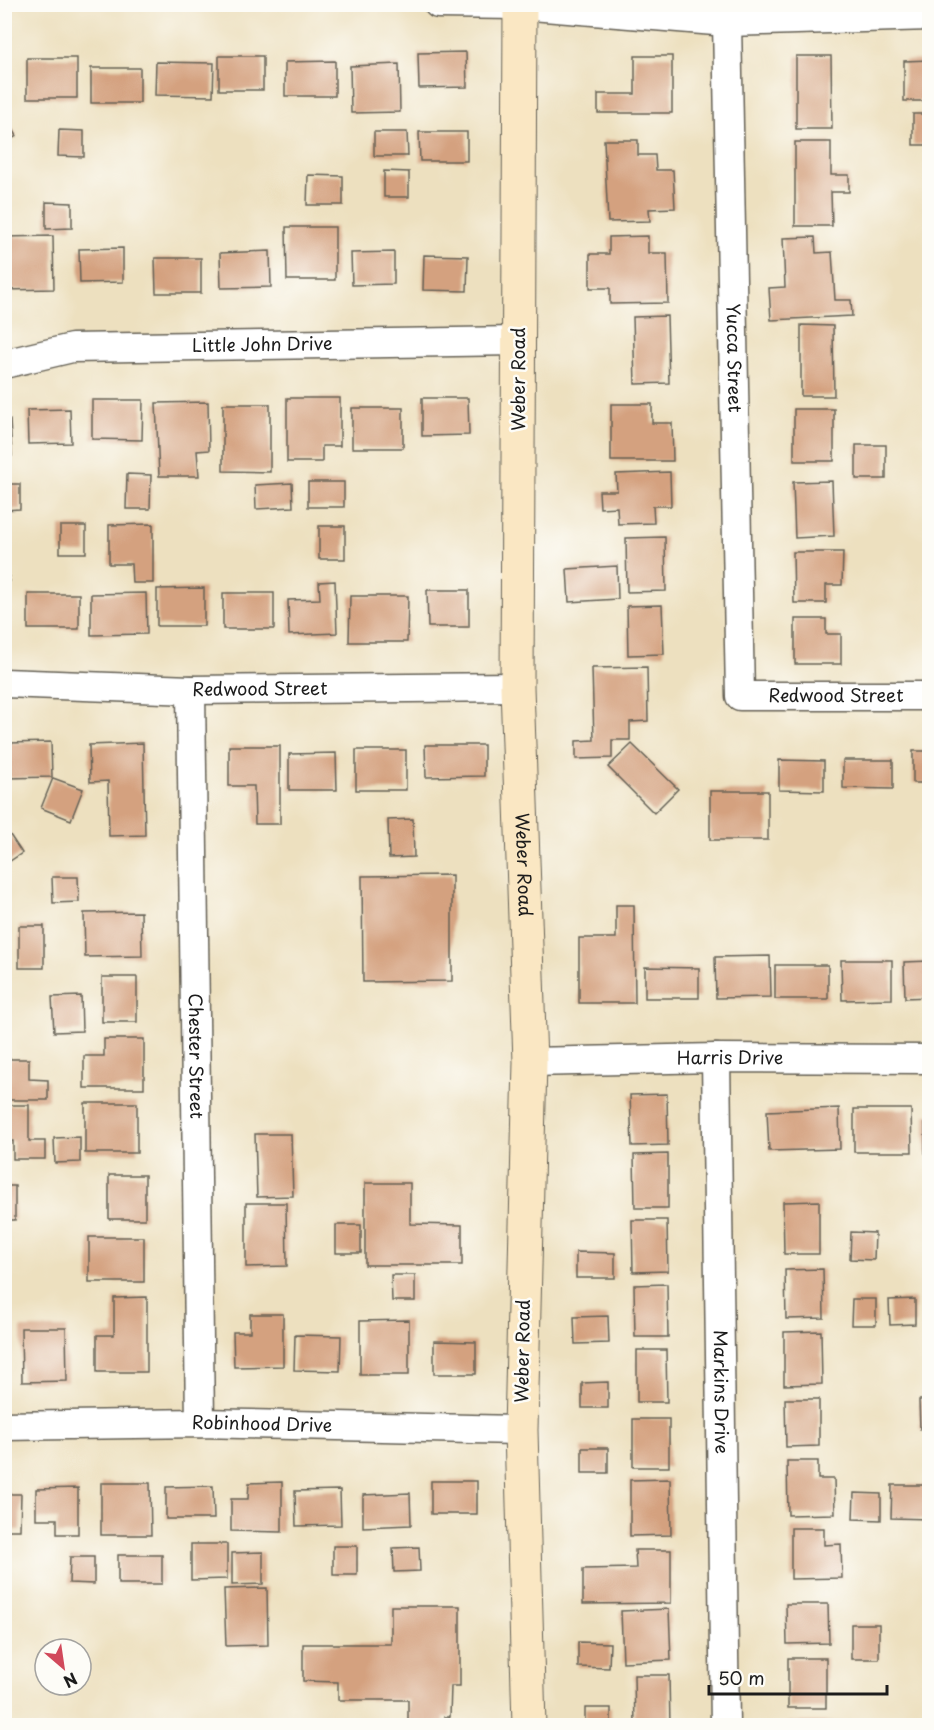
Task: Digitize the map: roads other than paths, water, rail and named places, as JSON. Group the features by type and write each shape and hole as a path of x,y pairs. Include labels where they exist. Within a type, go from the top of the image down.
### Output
{"main road":[{"name":"Weber Road","path":"520,5 517,687 530,1062 521,1430 529,1725"}],"street":[{"path":"438,4 520,5 727,22 930,16"},
{"name":"Yucca Street","path":"727,22 740,696"},
{"name":"Little John Drive","path":"4,364 72,348 519,341"},
{"name":"Redwood Street","path":"4,683 190,690 517,687"},
{"name":"Chester Street","path":"190,690 200,1423"},
{"name":"Redwood Street","path":"740,696 930,696"},
{"name":"Markins Drive","path":"716,1059 725,1725"},
{"name":"Harris Drive","path":"530,1062 930,1059"},
{"name":"Robinhood Drive","path":"4,1426 200,1423 521,1430"}]}
